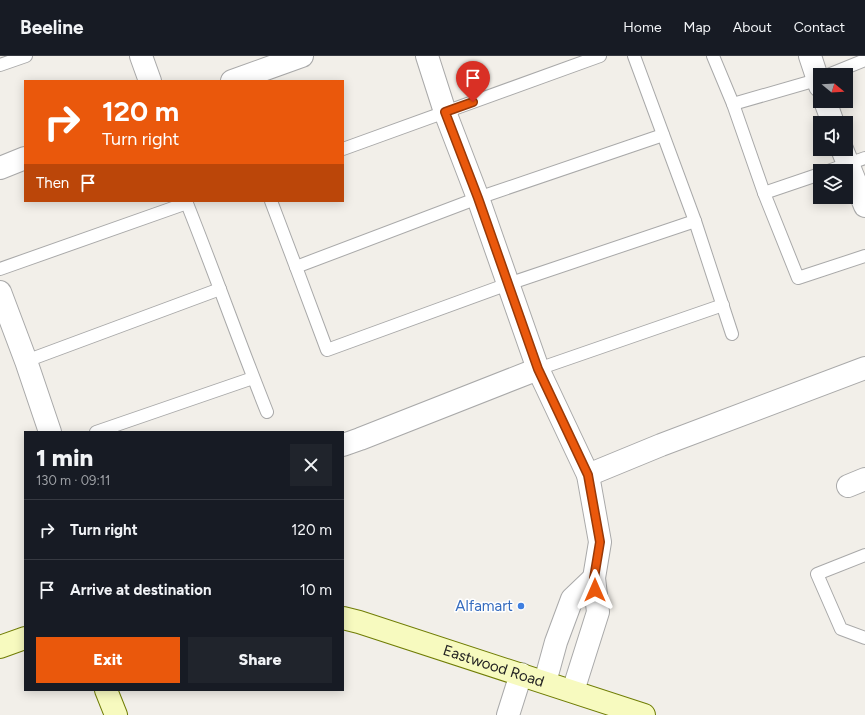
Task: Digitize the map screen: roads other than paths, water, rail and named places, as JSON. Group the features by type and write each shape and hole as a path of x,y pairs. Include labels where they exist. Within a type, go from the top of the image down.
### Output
{"main road":[{"name":"Eastwood Road","path":"344,618 360,622 644,715"},
{"path":"0,647 24,638"},
{"path":"106,691 116,715"}],"street":[{"path":"141,56 150,80"},
{"path":"235,80 302,56"},
{"path":"428,56 445,112 478,198 538,369 588,475 600,542 594,578 598,612 573,691"},
{"path":"810,56 816,68"},
{"path":"0,168 24,158"},
{"path":"846,161 865,206"},
{"path":"0,292 26,361 50,431"},
{"path":"588,475 661,445 865,368"},
{"path":"344,445 538,369"},
{"path":"545,682 556,642 572,599 594,578"},
{"path":"508,715 521,674"}],"lane":[{"path":"0,65 26,56"},
{"path":"344,149 600,56"},
{"path":"634,56 695,221 732,334"},
{"path":"713,56 733,104 764,193 798,278 865,256"},
{"path":"848,68 865,60"},
{"path":"733,104 813,82"},
{"path":"296,267 478,198 663,135"},
{"path":"764,193 813,176"},
{"path":"0,269 186,202 267,412"},
{"path":"271,202 327,350 508,284 695,221"},
{"path":"26,361 220,289"},
{"path":"538,369 723,305"},
{"path":"99,431 254,378"},
{"path":"865,556 817,574 841,630 865,638"}],"place":[{"name":"Alfamart","path":"521,606"}]}
